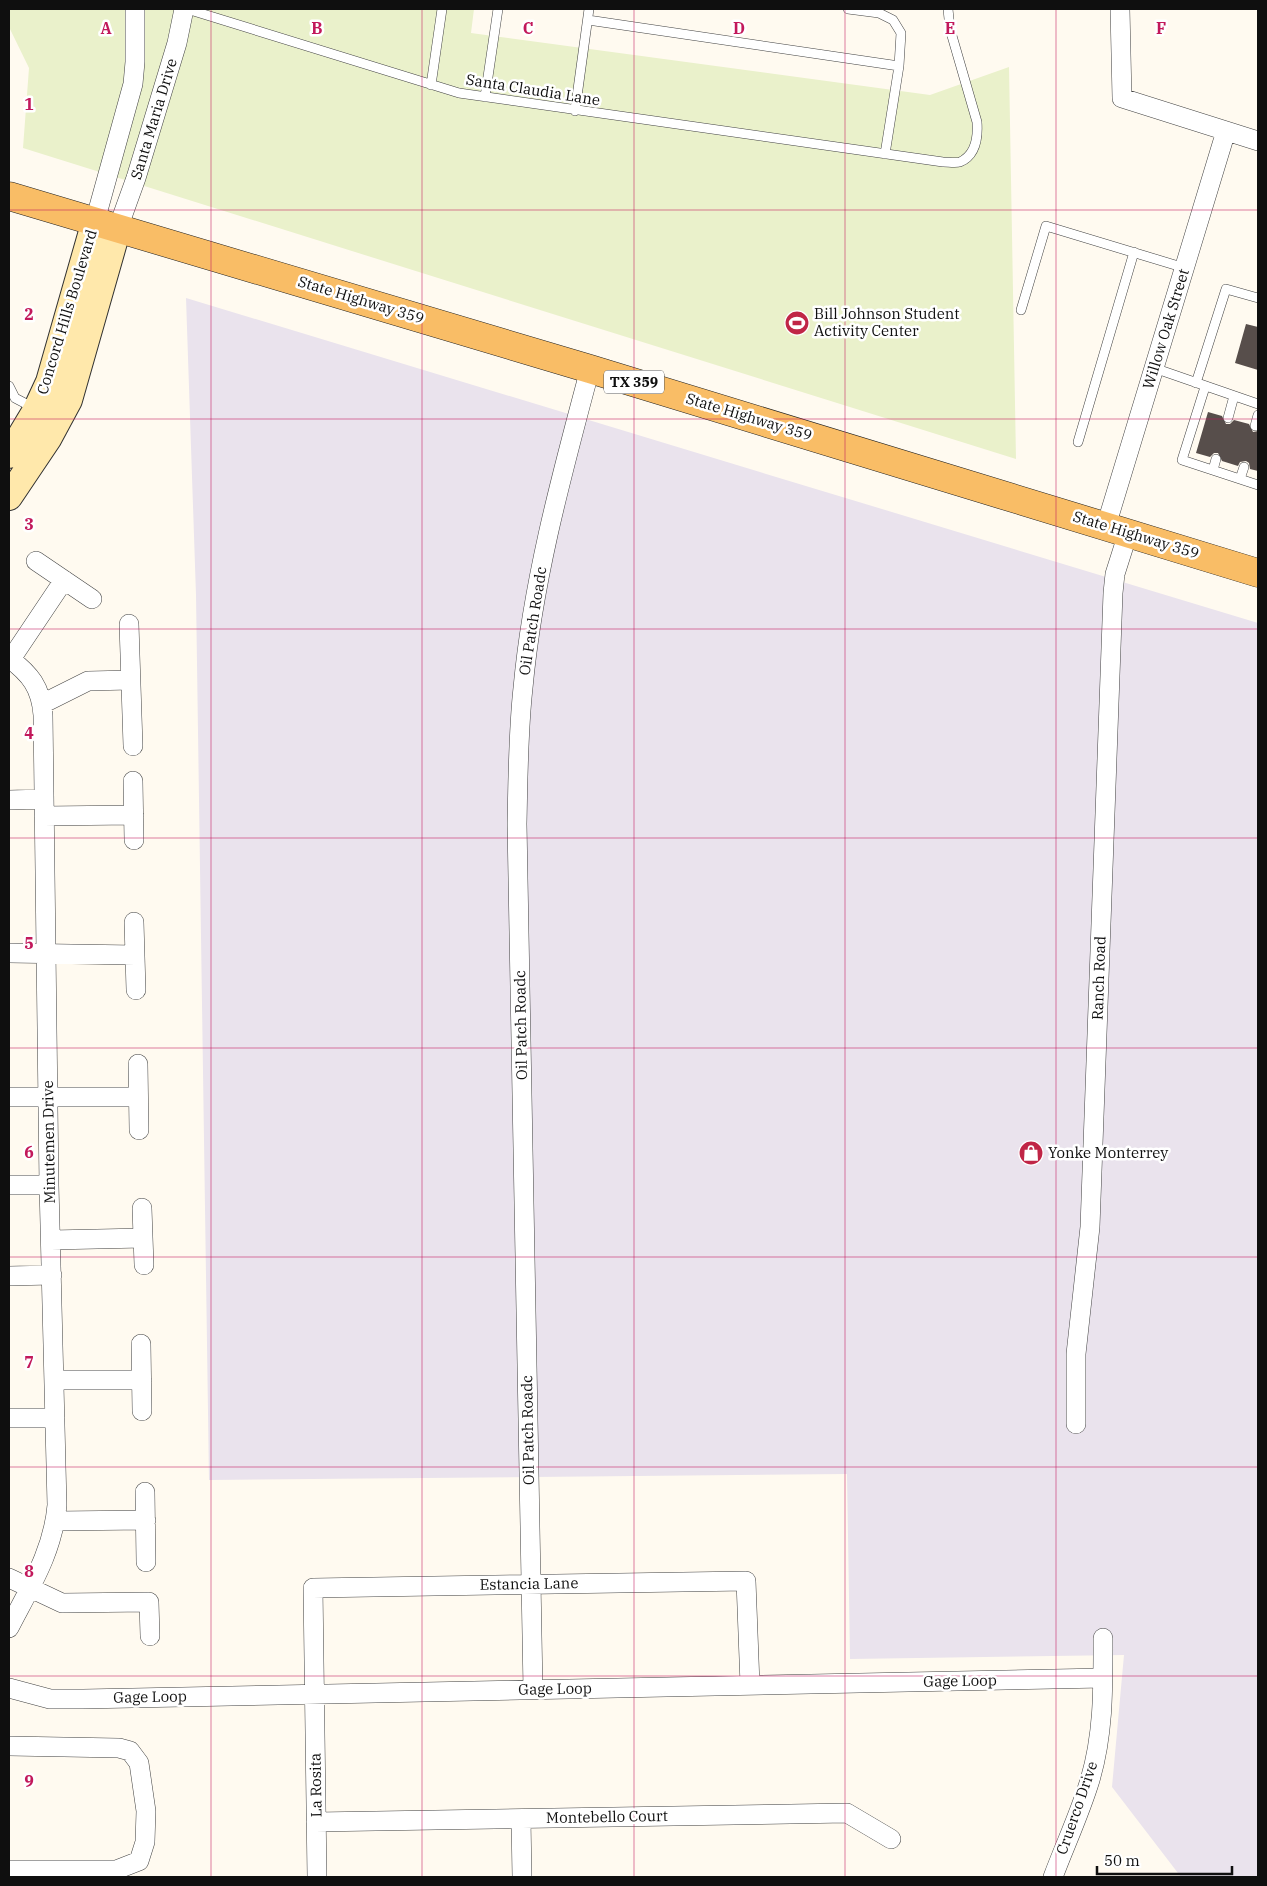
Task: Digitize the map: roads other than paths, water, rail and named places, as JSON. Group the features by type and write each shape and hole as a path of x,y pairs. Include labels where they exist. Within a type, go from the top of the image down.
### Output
{"main road":[{"name":"State Highway 359","path":"9,196 590,369 1117,530 1256,570"}],"street":[{"name":"Santa Maria Drive","path":"106,225 136,62 135,9"},
{"name":"Santa Maria Drive","path":"106,225 136,178 186,9"},
{"path":"1120,9 1122,98 1258,141"},
{"name":"Willow Oak Street","path":"1117,530 1154,368 1226,131"},
{"name":"Concord Hills Boulevard","path":"9,497 48,414 49,382 106,225"},
{"name":"Oil Patch Roadc","path":"533,1689 517,834 519,742 530,632 550,522 590,369"},
{"name":"Concord Hills Boulevard","path":"9,455 48,414"},
{"name":"Ranch Road","path":"1076,1424 1076,1354 1090,1227 1113,593 1117,530"},
{"path":"36,561 92,599"},
{"path":"10,658 64,580"},
{"path":"129,624 132,746"},
{"name":"Minutemen Drive","path":"9,1628 48,1552 56,1521 42,704 34,680 10,658"},
{"path":"42,704 88,681 130,680"},
{"path":"133,781 134,840"},
{"path":"9,800 44,807 134,814"},
{"path":"134,922 136,990"},
{"path":"9,953 46,952 135,955"},
{"path":"138,1064 139,1130"},
{"path":"9,1097 138,1097"},
{"path":"9,1185 50,1185"},
{"path":"142,1208 144,1266"},
{"path":"51,1240 143,1238"},
{"path":"9,1276 52,1275"},
{"path":"141,1344 142,1411"},
{"path":"54,1380 142,1380"},
{"path":"9,1418 55,1418"},
{"path":"145,1492 146,1562"},
{"path":"56,1521 146,1520"},
{"path":"9,1578 62,1603 148,1602 150,1636"},
{"name":"Estancia Lane","path":"314,1693 313,1588 531,1584 746,1581 750,1685"},
{"name":"Cruerco Drive","path":"1053,1877 1090,1779 1099,1739 1103,1704 1103,1638"},
{"name":"Gage Loop","path":"9,1688 50,1699 1103,1678"},
{"name":"La Rosita","path":"314,1693 317,1877"},
{"path":"9,1746 14,1748 119,1748 130,1751 140,1763 146,1811 145,1842 140,1861 116,1870 9,1870"},
{"name":"Montebello Court","path":"316,1822 847,1814 891,1839"},
{"path":"521,1819 522,1877"}],"lane":[{"name":"Santa Claudia Lane","path":"186,9 459,93 943,162 960,162 976,144 977,122 950,29 948,9"},
{"path":"431,85 442,9"},
{"path":"485,97 498,9"},
{"path":"575,111 589,9"},
{"path":"848,9 879,13 893,20 901,33 899,66 885,154"},
{"path":"588,20 899,66"},
{"path":"1021,310 1046,226 1185,268"},
{"path":"1078,442 1134,252"},
{"path":"1258,298 1226,289 1182,460 1258,485"},
{"path":"1154,368 1258,404"},
{"path":"9,386 15,398 48,414"},
{"path":"1228,418 1234,396"},
{"path":"1255,426 1258,415"},
{"path":"1213,470 1216,459"},
{"path":"1240,479 1244,467"}],"place":[{"name":"Bill Johnson Student Activity Center","path":"797,323"},
{"name":"Yonke Monterrey","path":"1031,1153"}]}
